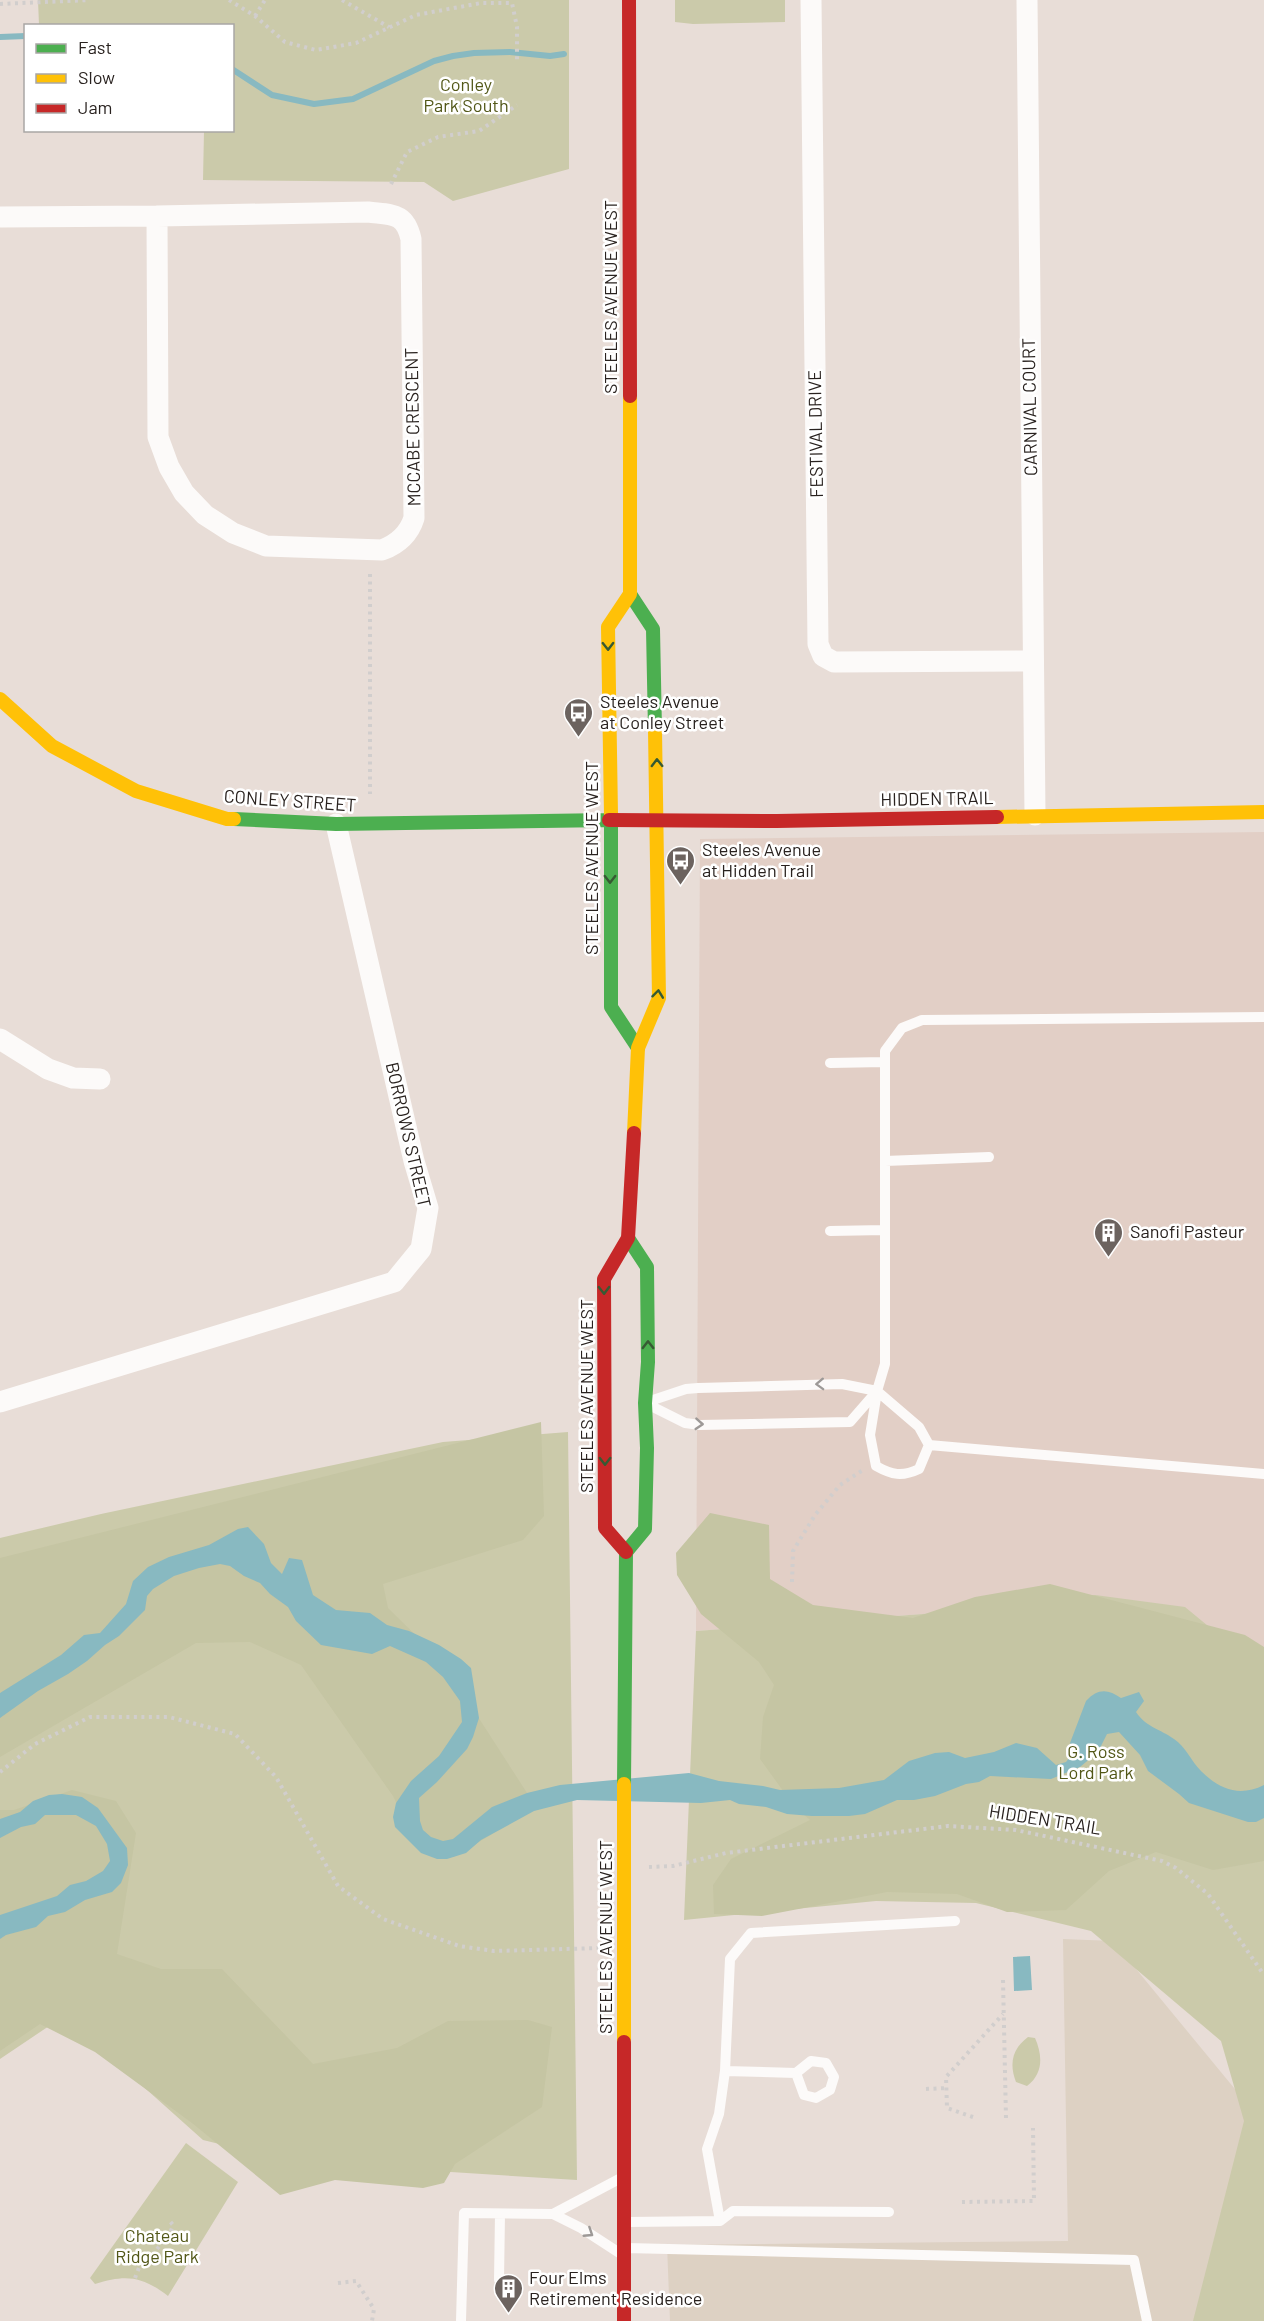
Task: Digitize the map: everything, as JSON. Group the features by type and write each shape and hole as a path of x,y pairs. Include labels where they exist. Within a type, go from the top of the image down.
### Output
{"main road":[{"name":"STEELES AVENUE WEST","path":"624,2321 625,1948 622,1757 626,1552 605,1528 610,1402 604,1279 628,1238 638,1048 659,998 653,629 630,594 629,0"},
{"name":"STEELES AVENUE WEST","path":"630,594 608,627 610,1007 638,1048"},
{"name":"CONLEY STREET","path":"0,699 52,746 136,791 227,819 336,824 610,820"},
{"name":"HIDDEN TRAIL","path":"610,820 1264,812"},
{"path":"626,1552 645,1529 647,1448 640,1403 648,1362 647,1267 628,1238"}],"street":[{"name":"FESTIVAL DRIVE","path":"811,0 818,644 823,656 834,662 1032,661"},
{"name":"CARNIVAL COURT","path":"1027,0 1035,815"},
{"name":"MCCABE CRESCENT","path":"0,217 368,212 402,218 408,227 411,239 414,518 411,530 392,546 382,550 266,546 233,533 205,515 184,493 168,467 158,437 158,216"},
{"name":"BORROWS STREET","path":"0,1402 394,1282 421,1249 428,1208 411,1150 336,824"},
{"path":"0,1039 48,1069 73,1078 100,1079"}],"lane":[{"path":"929,1445 919,1469 906,1475 890,1474 876,1466 870,1435 885,1364 885,1051 902,1028 922,1020 1264,1017"},
{"path":"830,1063 885,1062"},
{"path":"885,1161 989,1157"},
{"path":"830,1231 885,1230"},
{"path":"640,1403 686,1389 842,1384 878,1391 919,1427 929,1445"},
{"path":"640,1403 685,1423 700,1425 850,1422 878,1391"},
{"path":"929,1445 1264,1474"},
{"path":"720,2220 707,2149 719,2114 725,2071 730,1959 752,1933 955,1921"},
{"path":"725,2071 796,2073"},
{"path":"553,2214 624,2177"},
{"path":"624,2222 720,2220 733,2211 889,2212"},
{"path":"461,2321 464,2213 553,2214 624,2252 1134,2260 1147,2321"},
{"path":"500,2214 500,2280"}],"path":[{"path":"0,4 90,0"},
{"path":"229,0 255,16 285,42 316,50 356,43 416,15 481,3 512,3 517,27 518,61"},
{"path":"255,16 265,0"},
{"path":"342,0 389,27"},
{"path":"391,184 407,152 438,137 479,131 517,105"},
{"path":"370,574 370,794"},
{"path":"792,1582 793,1551 815,1515 840,1485 864,1469 876,1466"},
{"path":"0,1772 35,1744 90,1717 169,1717 235,1734 276,1777 338,1886 383,1919 459,1946 494,1951 625,1948"},
{"name":"HIDDEN TRAIL","path":"624,1867 673,1866 726,1853 948,1826 1016,1830 1162,1861 1176,1868 1208,1894 1264,1975"},
{"path":"1002,1980 1006,2119"},
{"path":"973,2117 947,2108 946,2077 1003,2014"},
{"path":"926,2089 947,2088"},
{"path":"962,2202 1034,2201 1033,2128"},
{"path":"135,2278 146,2258 153,2255 160,2243 167,2240 173,2225 168,2218"},
{"path":"338,2283 356,2282 374,2309 372,2321"}],"shaded area":[{"name":"Sanofi Pasteur","path":"1264,832 1264,1662 1003,1608 696,1631 700,839"},
{"path":"1063,1939 1113,1941 1253,2111 1198,2321 670,2321 667,2245 1068,2241"}],"green space":[{"name":"Conley Park South","path":"38,0 569,0 569,169 453,201 424,182 203,180 204,132 234,132 234,24 39,24"},
{"path":"675,0 785,0 785,22 693,24 675,22"},
{"path":"541,1422 544,1516 523,1540 383,1584 388,1608 442,1661 529,1796 509,1824 454,1857 417,1846 393,1796 301,1665 250,1642 196,1643 0,1757 0,1558"},
{"path":"568,1432 577,2180 293,2162 203,2140 99,2047 52,2024 0,2059 0,1538 101,1514 443,1442"},
{"name":"G. Ross Lord Park","path":"710,1513 769,1525 770,1579 813,1605 913,1618 975,1597 1050,1584 1245,1635 1264,1647 1264,1861 1213,1870 1156,1852 1109,1871 1066,1910 1007,1912 957,1894 887,1892 762,1916 714,1914 713,1885 731,1859 810,1820 794,1806 760,1759 763,1717 774,1685 759,1662 701,1614 677,1575 676,1553"},
{"name":"G. Ross Lord Park","path":"1095,1595 1185,1607 1236,1649 1264,1662 1264,2321 1193,2321 1244,2121 1221,2041 1091,1931 976,1903 876,1901 684,1920 696,1631 1003,1608"},
{"path":"72,1790 116,1801 136,1833 117,1954 161,1969 222,1969 313,2064 397,2048 448,2021 528,2020 552,2027 542,2107 455,2164 444,2183 423,2188 335,2180 280,2195 192,2123 95,2052 40,2024 0,2051 0,1810 14,1810"},
{"path":"1028,2037 1035,2038 1040,2064 1036,2076 1027,2086 1016,2082 1013,2057 1018,2047"},
{"name":"Chateau Ridge Park","path":"186,2143 238,2182 168,2296 150,2284 133,2279 116,2279 95,2284 90,2278"}],"water":[{"path":"248,1527 264,1544 271,1563 282,1574 289,1558 302,1560 313,1595 336,1610 370,1613 387,1625 409,1631 439,1645 471,1668 479,1718 473,1737 467,1749 419,1798 420,1821 423,1830 431,1837 443,1841 453,1839 492,1807 527,1793 560,1785 689,1773 719,1781 780,1790 839,1788 884,1780 909,1761 935,1753 949,1752 965,1758 994,1752 1016,1743 1037,1748 1056,1765 1066,1762 1076,1749 1070,1743 1086,1701 1103,1691 1121,1698 1139,1692 1144,1701 1136,1712 1140,1717 1178,1742 1201,1771 1215,1783 1239,1791 1247,1791 1264,1785 1264,1818 1256,1822 1248,1822 1189,1803 1148,1771 1140,1755 1119,1732 1107,1734 1098,1752 1080,1767 1051,1779 990,1776 979,1782 966,1784 935,1796 897,1800 865,1814 812,1816 787,1814 730,1800 701,1803 577,1800 534,1811 481,1840 466,1853 447,1859 437,1859 421,1853 395,1827 393,1817 396,1803 411,1781 439,1756 462,1722 460,1701 443,1677 426,1662 390,1646 372,1654 321,1645 296,1621 288,1607 270,1594 260,1583 230,1566 220,1564 174,1576 153,1589 147,1596 145,1610 119,1636 87,1661 0,1718 0,1693 61,1655 84,1635 100,1633 126,1604 133,1581 148,1567 169,1557 209,1545 238,1529"},
{"path":"49,1795 82,1797 98,1808 127,1848 128,1865 121,1883 112,1892 85,1900 65,1912 48,1916 36,1927 6,1935 0,1939 0,1915 57,1896 70,1885 86,1881 103,1871 110,1861 107,1844 96,1826 76,1815 45,1815 35,1824 21,1827 0,1838 0,1819 20,1812 33,1801"},
{"path":"1030,1956 1032,1990 1014,1991 1013,1957"}],"waterway":[{"path":"0,37 24,36"},
{"path":"234,70 272,95 314,104 353,99 434,61 453,56 510,52 550,56 564,54"}],"traffic: fast":[{"path":"630,594 653,629 655,730"},
{"path":"611,815 611,1007 638,1048"},
{"path":"234,819 336,824 609,820"},
{"path":"624,1784 626,1552 645,1529 647,1448 645,1403 648,1362 647,1267 628,1238"}],"traffic: slow":[{"path":"611,815 608,627 630,594 630,396"},
{"path":"0,699 52,746 136,791 227,819 234,819"},
{"path":"634,1133 638,1048 659,998 655,730"},
{"path":"997,817 1264,812"},
{"path":"624,1784 624,2042"}],"traffic: jam":[{"path":"629,0 630,396"},
{"path":"609,820 777,821 997,817"},
{"path":"626,1552 605,1528 604,1279 628,1238 634,1133"},
{"path":"624,2042 624,2321"}],"place":[{"name":"Steeles Avenue at Conley Street","path":"579,738"},
{"name":"Steeles Avenue at Hidden Trail","path":"681,886"},
{"name":"Sanofi Pasteur","path":"1109,1258"},
{"name":"Four Elms Retirement Residence","path":"508,2314"}]}
